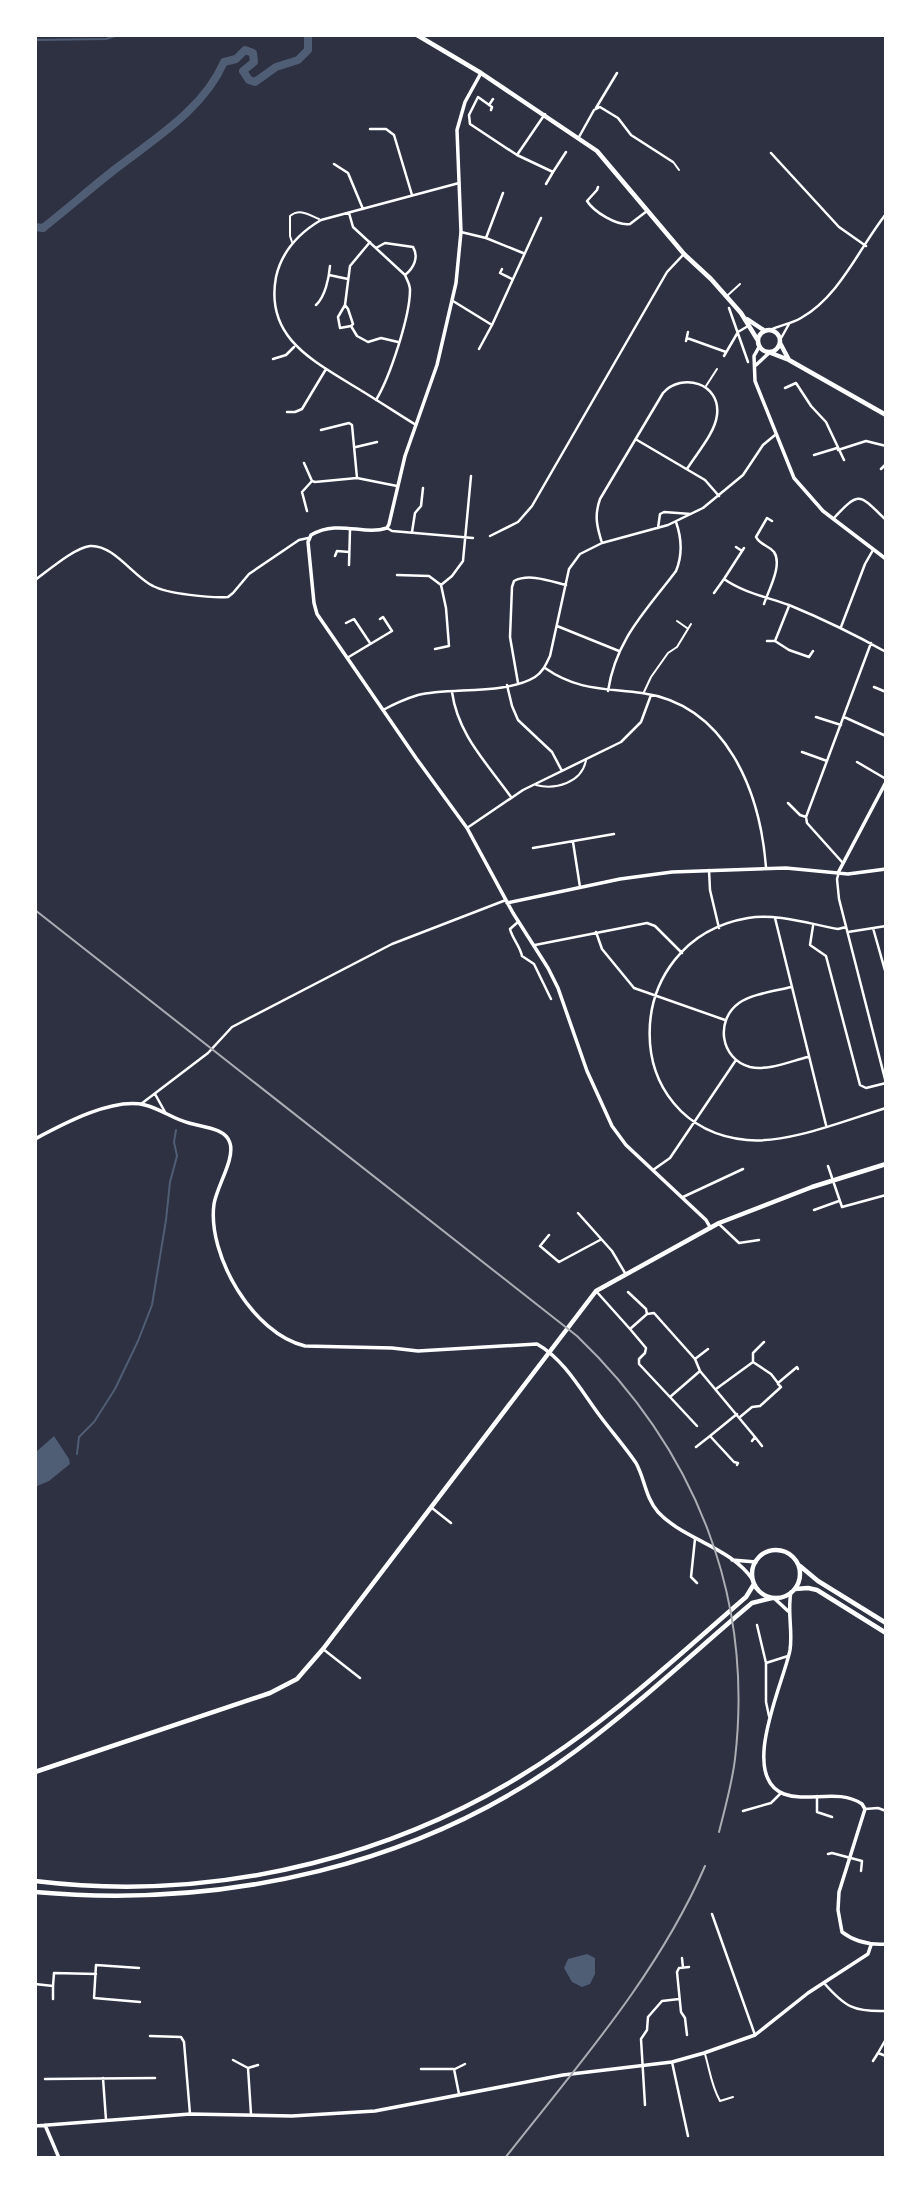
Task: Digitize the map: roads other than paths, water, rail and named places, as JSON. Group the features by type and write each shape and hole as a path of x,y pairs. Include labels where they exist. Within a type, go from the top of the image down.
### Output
{"main road":[{"path":"417,35 545,114 603,157 684,254 746,318 776,332 789,360"},
{"path":"746,318 764,352 789,360 886,415"},
{"path":"757,340 767,330"},
{"path":"770,353 778,348 780,341"},
{"path":"35,1772 270,1693 297,1679 323,1650 596,1291 719,1223 832,1180 886,1164"},
{"path":"773,1598 761,1593 754,1582 752,1570 763,1554 774,1550 786,1553 818,1581 886,1623"},
{"path":"793,1591 800,1575 795,1560"},
{"path":"35,1881 66,1885 133,1886 235,1879 343,1856 414,1831 462,1809 529,1771 567,1745 617,1707 746,1597 754,1582"},
{"path":"35,1892 136,1896 241,1888 348,1864 428,1836 498,1801 578,1750 752,1603 783,1597 793,1591 808,1588 817,1590 886,1633"}],"street":[{"path":"387,528 397,486 437,365 453,300 460,261 461,232 458,122 465,102 481,73"},
{"path":"579,137 617,73"},
{"path":"491,110 492,107 478,97 468,115 470,124 517,155 553,172"},
{"path":"489,105 493,99"},
{"path":"594,110 600,107 612,113 631,135 673,162"},
{"path":"517,155 545,114"},
{"path":"370,129 386,129 394,135 412,195"},
{"path":"546,184 566,152"},
{"path":"771,153 839,227 866,246"},
{"path":"334,164 348,173 363,209"},
{"path":"416,425 326,369 295,346 285,334 278,318 275,292 278,270 292,243 321,220 459,183"},
{"path":"598,187 587,201 590,207 619,223 629,224 647,210"},
{"path":"486,238 503,193"},
{"path":"349,213 354,227 405,275 410,290 398,342 384,387 376,400"},
{"path":"767,330 789,324 809,313 866,246 886,214"},
{"path":"479,349 541,218"},
{"path":"461,232 486,238 523,253"},
{"path":"351,326 343,328 338,325 338,317 345,305 353,262 370,242"},
{"path":"376,248 385,243 413,247 416,255 414,266 405,275"},
{"path":"490,537 518,522 532,506 667,272 684,254"},
{"path":"316,305 320,301 330,266"},
{"path":"502,269 500,273 512,278"},
{"path":"329,275 348,279"},
{"path":"453,300 492,325"},
{"path":"345,305 351,314 351,326 357,336 368,342 381,338 398,342"},
{"path":"729,308 748,362"},
{"path":"780,341 789,324"},
{"path":"688,332 687,339 725,354 738,332 749,326"},
{"path":"273,359 286,355 295,346"},
{"path":"759,347 754,356 755,381 775,435 799,486 833,519 875,548 886,559"},
{"path":"754,366 770,353"},
{"path":"287,412 302,409 326,369"},
{"path":"602,542 596,525 596,511 600,499 668,387 688,381 706,387 716,402 716,420 687,469"},
{"path":"785,388 796,383 811,406 827,422 844,460"},
{"path":"321,430 349,423 352,425 357,478"},
{"path":"383,710 419,695 508,685 536,677 545,668 550,656 569,569 580,554 602,542 658,528 691,514 719,496 750,468 764,445 775,435"},
{"path":"637,440 705,480 719,496"},
{"path":"814,456 866,441 886,446"},
{"path":"355,447 377,442"},
{"path":"304,463 312,481"},
{"path":"881,469 886,464"},
{"path":"441,585 463,561 471,476"},
{"path":"307,511 302,492 312,481 357,478 397,486"},
{"path":"412,533 415,513 421,506 423,488"},
{"path":"833,519 849,501 856,498 865,500 886,520"},
{"path":"658,528 660,514 664,512 691,514"},
{"path":"764,604 777,564 774,552 758,542 757,537 767,518 772,521"},
{"path":"608,691 619,650 633,625 676,571 681,559 676,522"},
{"path":"349,565 351,527"},
{"path":"35,580 82,548 94,545 114,555 152,586 228,597 249,574 299,540 309,538 320,530 387,528 392,531 473,538"},
{"path":"309,538 315,609 467,828 558,988 605,1113 619,1136 706,1220 710,1227"},
{"path":"714,593 743,550 736,547"},
{"path":"841,627 870,554 875,548"},
{"path":"335,556 337,551 349,552"},
{"path":"397,575 429,576 441,585 449,646"},
{"path":"518,683 510,636 514,581 532,578 566,585"},
{"path":"724,579 741,589 841,627 886,652"},
{"path":"775,641 789,606"},
{"path":"347,658 370,643 393,633 383,617 380,619"},
{"path":"346,623 354,619 370,643"},
{"path":"557,626 619,650"},
{"path":"767,642 775,641 789,650 809,657"},
{"path":"842,862 807,824 806,817 871,643"},
{"path":"435,649 455,646"},
{"path":"809,663 813,652"},
{"path":"545,668 568,682 608,691 644,693 688,709 718,734 739,764 757,808 766,867"},
{"path":"508,685 518,720 552,752 562,771"},
{"path":"874,687 886,692"},
{"path":"452,692 454,709 465,736 512,797"},
{"path":"467,828 512,797 629,736 643,718 651,695"},
{"path":"816,717 841,725"},
{"path":"844,717 886,736"},
{"path":"802,752 827,761"},
{"path":"814,925 810,945 826,956 860,1085 866,1088 886,1083 837,888 842,862 886,780 857,762"},
{"path":"788,803 800,816 806,817"},
{"path":"533,848 614,834"},
{"path":"573,841 580,887"},
{"path":"141,1104 208,1053 232,1027 392,944 507,901 672,872 766,867 857,873 886,869"},
{"path":"709,870 710,890 719,928"},
{"path":"886,926 838,929 775,918 751,917 719,928 698,939 665,974 654,996 649,1026 652,1060 666,1090 676,1104 695,1121 719,1133 756,1140 787,1137 886,1108"},
{"path":"775,918 826,1125"},
{"path":"519,922 510,932 521,949 522,956 534,964 551,999"},
{"path":"534,946 640,923 652,924 682,953"},
{"path":"873,928 886,974"},
{"path":"596,932 602,949 634,988 725,1020"},
{"path":"791,987 744,1000 734,1007 723,1027 725,1043 736,1060 760,1068 808,1056"},
{"path":"653,1170 670,1158 736,1060"},
{"path":"155,1094 164,1112"},
{"path":"35,1139 97,1111 124,1104 141,1104 174,1118 222,1132 230,1140 231,1157 220,1181 214,1207 223,1259 239,1295 273,1330 292,1343 305,1346 418,1351 537,1344 574,1379 637,1466 646,1493 656,1510 669,1523 745,1570 754,1582"},
{"path":"828,1166 842,1207 886,1195"},
{"path":"683,1198 743,1169"},
{"path":"814,1210 839,1201"},
{"path":"578,1213 612,1251 625,1273"},
{"path":"719,1223 739,1243 760,1240"},
{"path":"549,1234 540,1245 559,1262 600,1240"},
{"path":"596,1291 646,1348 639,1364 697,1426"},
{"path":"634,1297 641,1291"},
{"path":"628,1292 646,1309 647,1314"},
{"path":"630,1329 647,1314 654,1313 695,1359 700,1371 762,1446"},
{"path":"753,1362 753,1353 764,1342"},
{"path":"695,1359 708,1349"},
{"path":"696,1447 752,1407 760,1406 781,1387 771,1374 753,1362"},
{"path":"715,1389 753,1362"},
{"path":"778,1383 797,1367 798,1369"},
{"path":"670,1397 700,1371"},
{"path":"710,1436 737,1465"},
{"path":"431,1507 451,1523"},
{"path":"695,1539 691,1577 697,1583"},
{"path":"729,1559 756,1562"},
{"path":"793,1591 788,1611 788,1656 765,1733 764,1762 771,1785 781,1793 796,1797 857,1800 865,1809"},
{"path":"773,1598 788,1611"},
{"path":"757,1625 766,1663 766,1702 769,1716"},
{"path":"323,1650 360,1678"},
{"path":"766,1663 788,1656"},
{"path":"743,1811 771,1803 781,1793"},
{"path":"817,1796 817,1812 832,1817"},
{"path":"865,1809 877,1808 886,1811"},
{"path":"865,1809 839,1892 838,1910 842,1932 872,1945 886,1944"},
{"path":"828,1854 862,1861 861,1871"},
{"path":"712,1914 755,2035"},
{"path":"35,2126 190,2114 292,2116 375,2111 579,2073 672,2062 755,2035 868,1954 872,1945"},
{"path":"682,1958 683,1968"},
{"path":"139,1968 96,1965 94,1998 140,2002"},
{"path":"687,2035 679,1999 677,1972 678,1969 689,1967"},
{"path":"53,1998 54,1973 96,1974"},
{"path":"824,1983 837,1999 851,2009 865,2012 886,2011"},
{"path":"35,1984 53,1986"},
{"path":"645,2105 641,2039 647,2030 648,2017 662,2001 679,1999"},
{"path":"150,2036 181,2037 184,2042 190,2114"},
{"path":"873,2061 886,2039"},
{"path":"878,2053 886,2056"},
{"path":"233,2060 248,2068 258,2065"},
{"path":"672,2062 688,2136"},
{"path":"421,2069 454,2069 465,2064"},
{"path":"248,2068 251,2114"},
{"path":"454,2069 459,2094"},
{"path":"103,2078 106,2120"},
{"path":"45,2079 155,2078"},
{"path":"45,2125 59,2158"}],"lane":[{"path":"673,162 679,170"},
{"path":"292,243 290,216 295,212 300,211 321,220"},
{"path":"726,296 740,284"},
{"path":"706,387 717,369"},
{"path":"677,621 688,629"},
{"path":"644,693 651,677 668,653 677,647 691,624"},
{"path":"535,785 545,788 572,781 585,769 586,760"},
{"path":"705,2053 709,2078 720,2101 733,2097"}],"water":[{"path":"54,1436 70,1464 49,1481 35,1487 35,1453"},
{"path":"587,1954 595,1958 595,1974 590,1984 582,1987 572,1982 564,1968 568,1959"}],"waterway":[{"path":"35,40 106,39 118,35"},
{"path":"35,227 43,228 191,109 204,95 224,62 236,59 245,50 253,53 254,62 243,71 249,80 255,82 276,67 298,60 308,50 308,35"},
{"path":"77,1454 79,1437 94,1422 115,1389 152,1305 170,1182 177,1156 174,1142 176,1130"}],"railway":[{"path":"35,910 577,1336 618,1380 654,1427 684,1477 707,1529 724,1583 735,1640 739,1699 735,1759 719,1832"},
{"path":"505,2158 588,2054 640,1982 686,1906 705,1866"}]}
